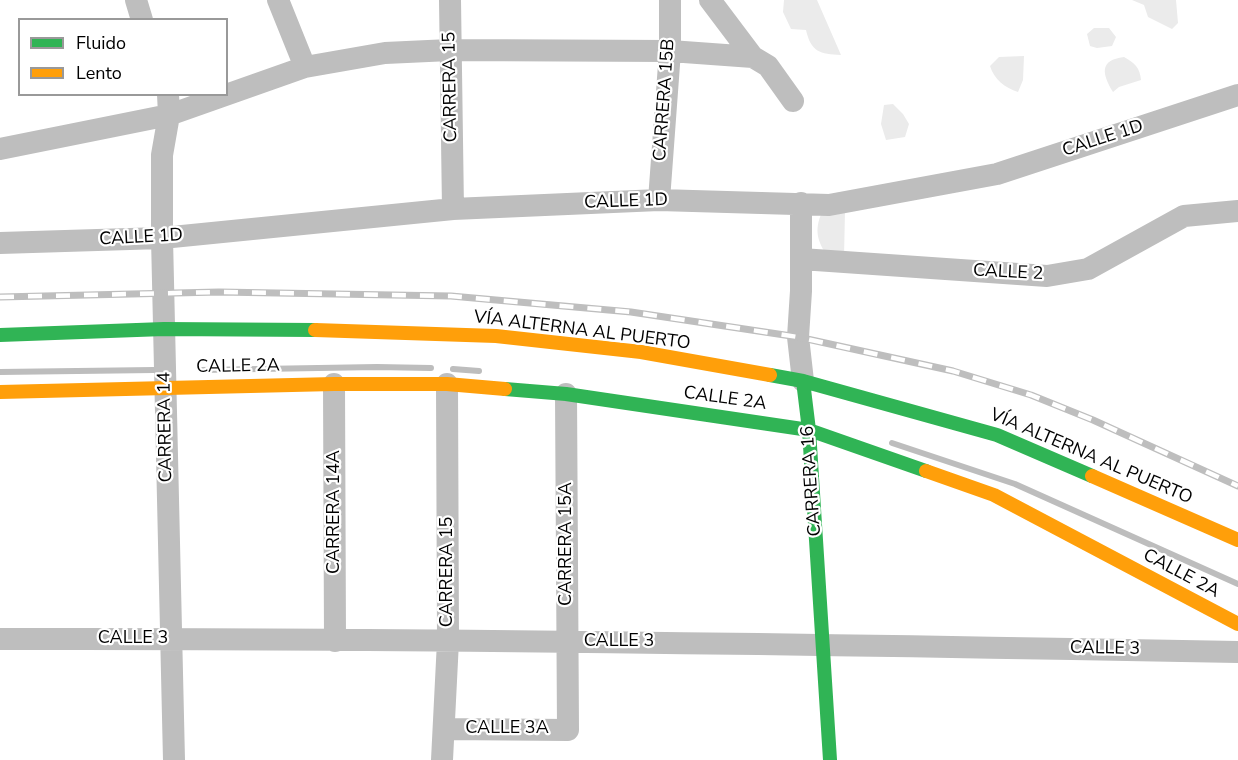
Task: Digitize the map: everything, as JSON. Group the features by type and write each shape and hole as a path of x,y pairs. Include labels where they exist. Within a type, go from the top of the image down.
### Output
{"street":[{"path":"136,0 141,18"},
{"path":"278,0 306,67"},
{"name":"CARRERA 15","path":"450,0 453,209"},
{"name":"CARRERA 15B","path":"658,200 670,51 670,0"},
{"path":"710,0 753,57 768,66 793,101"},
{"path":"228,89 306,67 385,53 450,50 670,51 753,57"},
{"name":"CALLE 1D","path":"0,243 162,238 453,209 658,200 829,205 997,174 1238,95"},
{"path":"0,150 201,96"},
{"name":"CARRERA 14","path":"169,105 162,155 162,238 174,760"},
{"name":"CARRERA 16","path":"801,203 798,337 809,426 830,760"},
{"name":"CALLE 2","path":"801,259 1047,276 1088,269 1184,216 1238,211"},
{"name":"VÍA ALTERNA AL PUERTO","path":"0,336 164,329 333,330 496,336 641,352 997,435 1238,540"},
{"name":"CALLE 2A","path":"0,392 165,374 334,384 447,384 566,394 809,426 994,495 1238,624"},
{"name":"CARRERA 14A","path":"334,384 335,641"},
{"name":"CARRERA 15","path":"442,760 448,641 447,384"},
{"name":"CARRERA 15A","path":"566,394 568,730"},
{"name":"CALLE 3","path":"0,639 824,644 1238,652"},
{"name":"CALLE 3A","path":"445,729 568,730"}],"shaded area":[{"path":"784,0 817,0 841,55 827,54 818,50 811,43 806,30 791,29 783,12"},
{"path":"1132,0 1176,0 1178,23 1172,29 1148,17 1144,5"},
{"path":"1094,28 1109,28 1116,37 1112,46 1097,48 1090,46 1087,34"},
{"path":"1024,56 1023,80 1018,92 1001,82 994,75 990,66 999,57"},
{"path":"1124,57 1136,66 1141,80 1119,87 1113,92 1105,69 1110,61"},
{"path":"893,104 909,124 905,137 886,140 881,124 884,105"},
{"path":"845,211 844,257 828,257 821,246 817,230 822,212"}],"waterway":[{"path":"201,370 431,368"},
{"path":"453,369 479,371"},
{"path":"0,372 154,370"},
{"path":"892,443 1015,484 1238,584"}],"railway":[{"path":"0,297 219,292 451,296 631,312 798,337 953,371 1031,395 1093,420 1238,486"}],"traffic: fast":[{"path":"0,335 164,329 315,330"},
{"path":"770,375 803,381 997,435 1092,476"},
{"path":"803,381 809,430 830,760"},
{"path":"505,389 566,394 809,430 926,471"}],"traffic: slow":[{"path":"315,330 496,336 641,352 770,375"},
{"path":"0,392 334,384 447,384 505,389"},
{"path":"926,471 994,495 1238,624"},
{"path":"1092,476 1238,540"}]}
